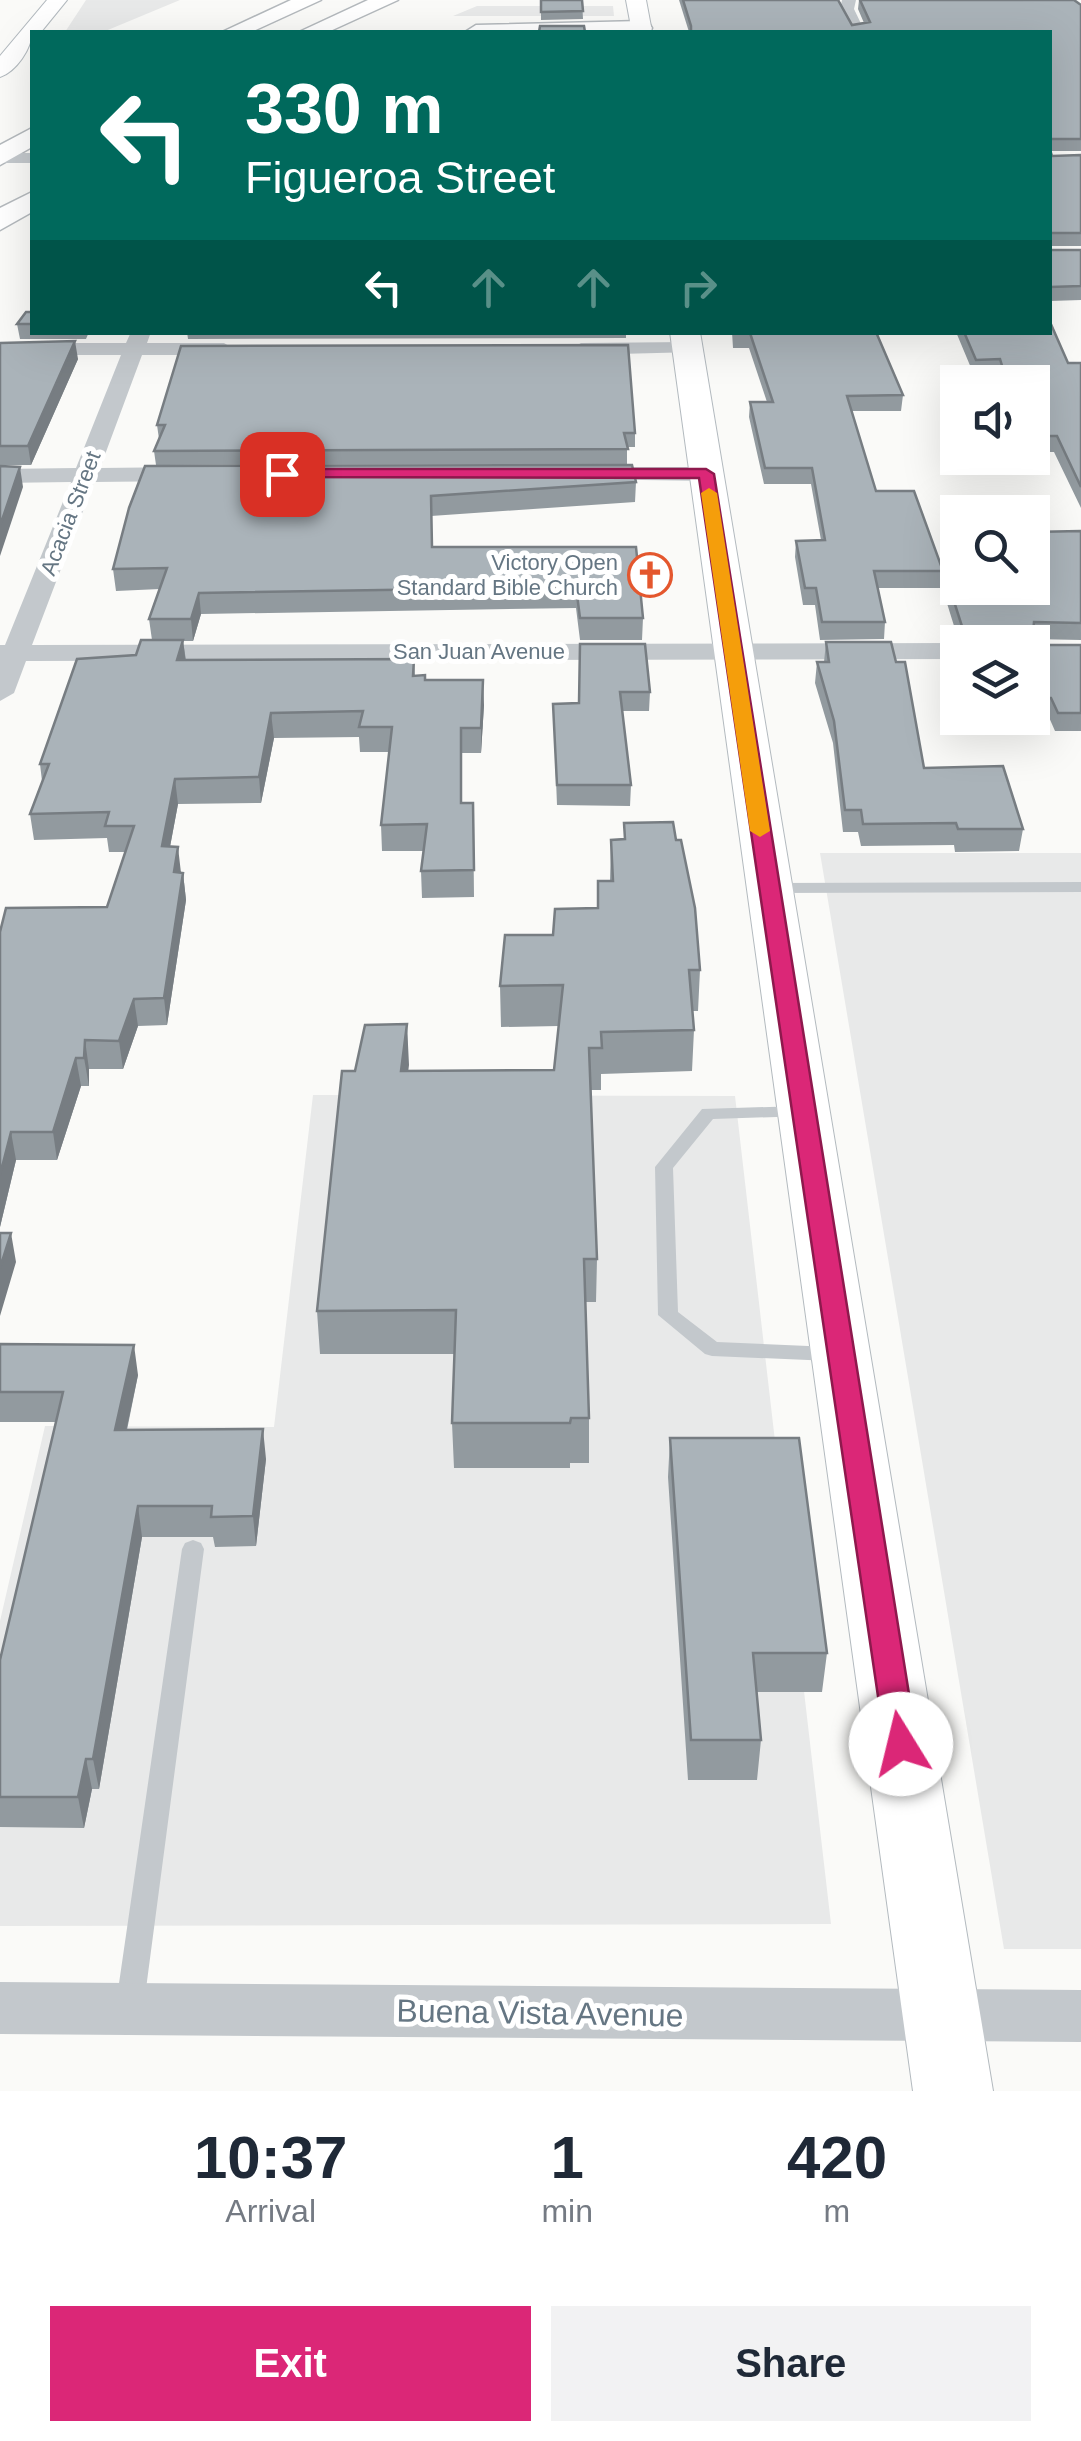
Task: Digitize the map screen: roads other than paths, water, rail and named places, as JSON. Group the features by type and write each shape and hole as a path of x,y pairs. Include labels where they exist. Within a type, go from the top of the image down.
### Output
{"highway":[{"path":"224,29 272,0"},
{"path":"224,29 310,0"},
{"path":"315,30 387,0"},
{"path":"0,157 30,144"},
{"path":"0,221 30,201"},
{"path":"0,252 30,234"}],"street":[{"path":"33,30 57,0"},
{"path":"636,0 641,30"},
{"path":"849,0 847,9 857,30"},
{"path":"0,70 30,33"},
{"path":"566,349 686,340 953,2091"},
{"path":"0,349 137,341 252,349"},
{"name":"Acacia Street","path":"0,693 8,652 137,341"},
{"path":"0,476 205,474"},
{"path":"571,474 706,474"},
{"name":"San Juan Avenue","path":"8,652 940,651"},
{"name":"Buena Vista Avenue","path":"0,2008 1081,2016"}],"lane":[{"path":"769,888 1081,886"},
{"path":"804,1112 708,1113 664,1167 668,1316 712,1349 841,1355"},
{"path":"130,2009 193,1549"}],"place":[{"name":"Victory Open Standard Bible Church","path":"650,575"}]}
